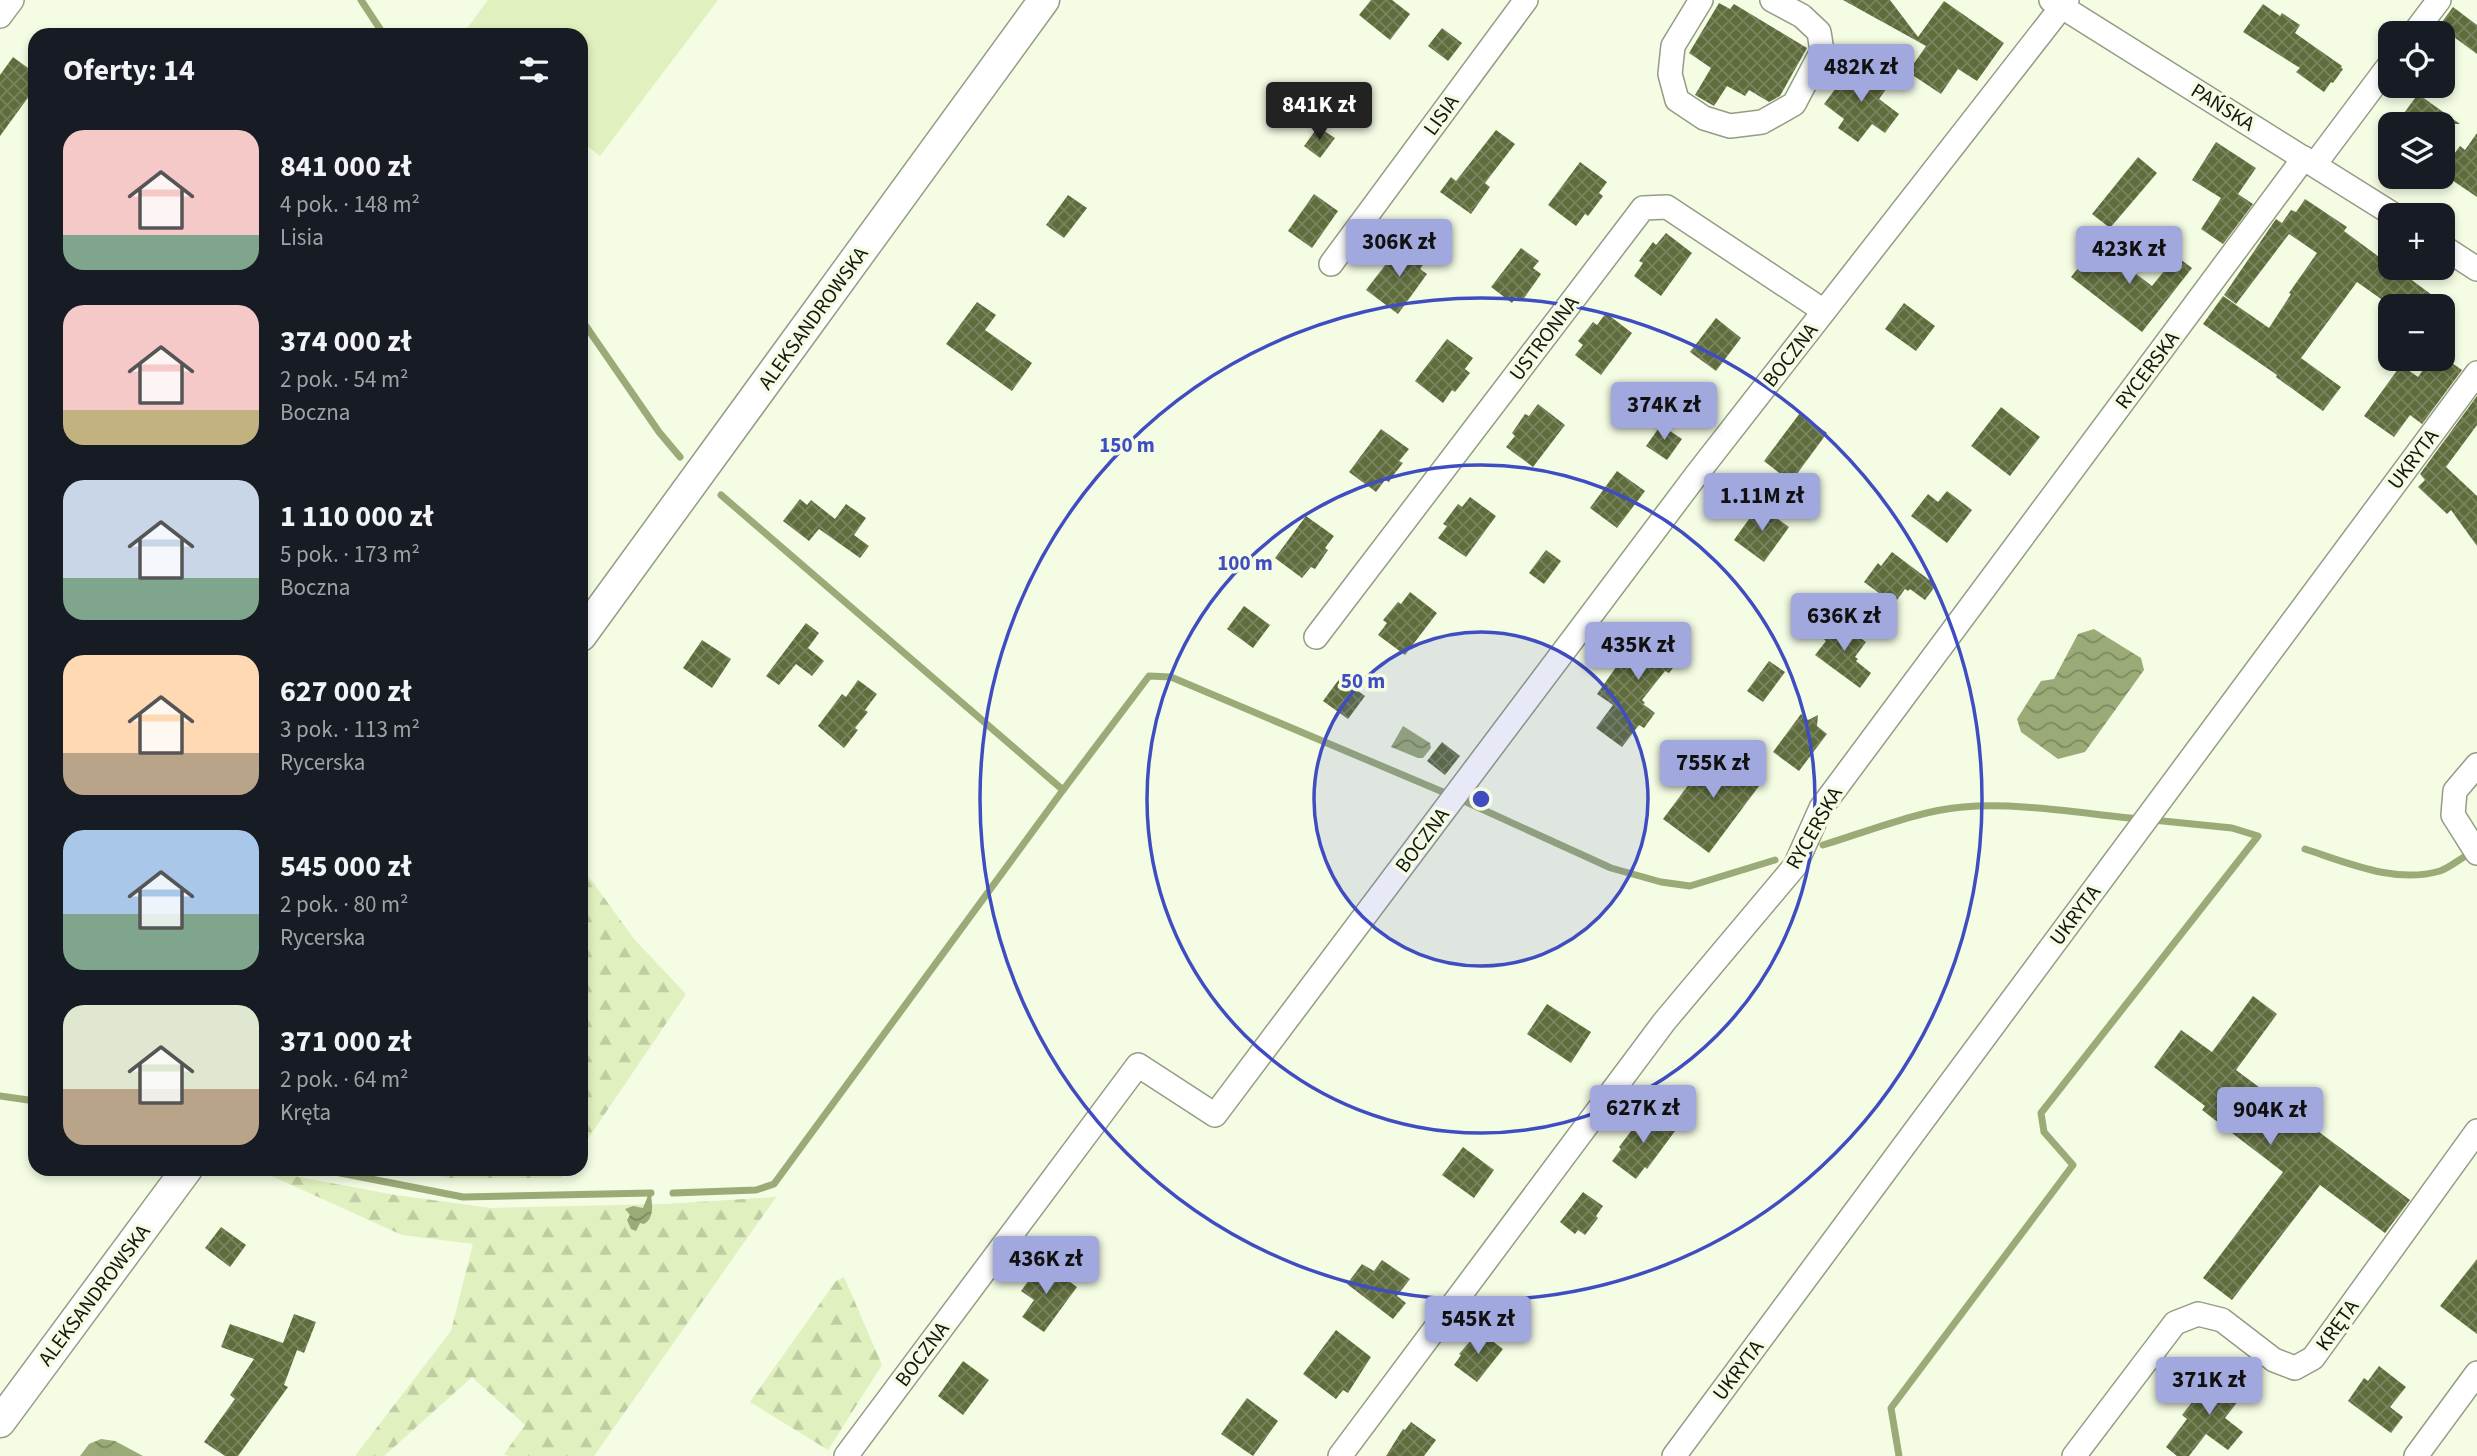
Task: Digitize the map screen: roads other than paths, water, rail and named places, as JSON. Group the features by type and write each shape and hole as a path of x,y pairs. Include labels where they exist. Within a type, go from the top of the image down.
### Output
{"main road":[{"name":"ALEKSANDROWSKA","path":"588,626 1044,0"},
{"name":"ALEKSANDROWSKA","path":"0,1422 182,1176"}],"street":[{"path":"0,16 12,0"},
{"name":"LISIA","path":"1331,264 1526,0"},
{"path":"1701,0 1673,46 1670,74 1677,100 1704,118 1730,126 1762,122 1794,104 1822,51 1819,32 1802,16 1772,0"},
{"path":"2423,21 2439,0"},
{"name":"PAŃSKA","path":"2060,2 2378,205"},
{"name":"BOCZNA","path":"846,1456 1138,1065 1215,1115 1697,474 2060,2"},
{"name":"RYCERSKA","path":"1340,1456 1664,1022 1795,866 1821,808 2309,161 2378,78"},
{"name":"USTRONNA","path":"1316,638 1643,208 1667,207 1824,311"},
{"path":"2455,255 2477,269"},
{"name":"UKRYTA","path":"1674,1456 2477,373"},
{"path":"2477,765 2455,791 2453,815 2477,853"},
{"name":"KRĘTA","path":"2074,1456 2175,1323 2198,1314 2222,1320 2274,1360 2295,1368 2313,1358 2477,1131"},
{"path":"2416,1456 2475,1381"}],"water":[{"path":"2094,629 2141,658 2144,670 2085,752 2058,759 2021,732 2017,719 2041,681 2054,679 2078,634"},
{"path":"1403,726 1430,743 1431,748 1423,758 1391,747"},
{"path":"649,1193 652,1206 650,1218 644,1224 640,1223 636,1231 631,1229 627,1220 630,1215 625,1209 633,1206 643,1208"},
{"path":"101,1439 115,1441 143,1456 80,1456 89,1444"}],"waterway":[{"path":"361,0 379,28"},
{"path":"588,329 659,432 680,457"},
{"path":"721,495 1063,790"},
{"path":"673,1193 756,1190 774,1184 1149,676 1171,677 1443,792"},
{"path":"1464,801 1611,868 1661,882 1690,886 1775,860"},
{"path":"1823,845 1911,817 1963,807 2029,807 2141,819"},
{"path":"1899,1456 1891,1408 2073,1165 2044,1132 2041,1113 2258,836 2232,828 2153,820"},
{"path":"2305,849 2355,866 2406,875 2440,871 2464,857"},
{"path":"0,1096 28,1100"},
{"path":"356,1176 463,1197 651,1193"}]}
